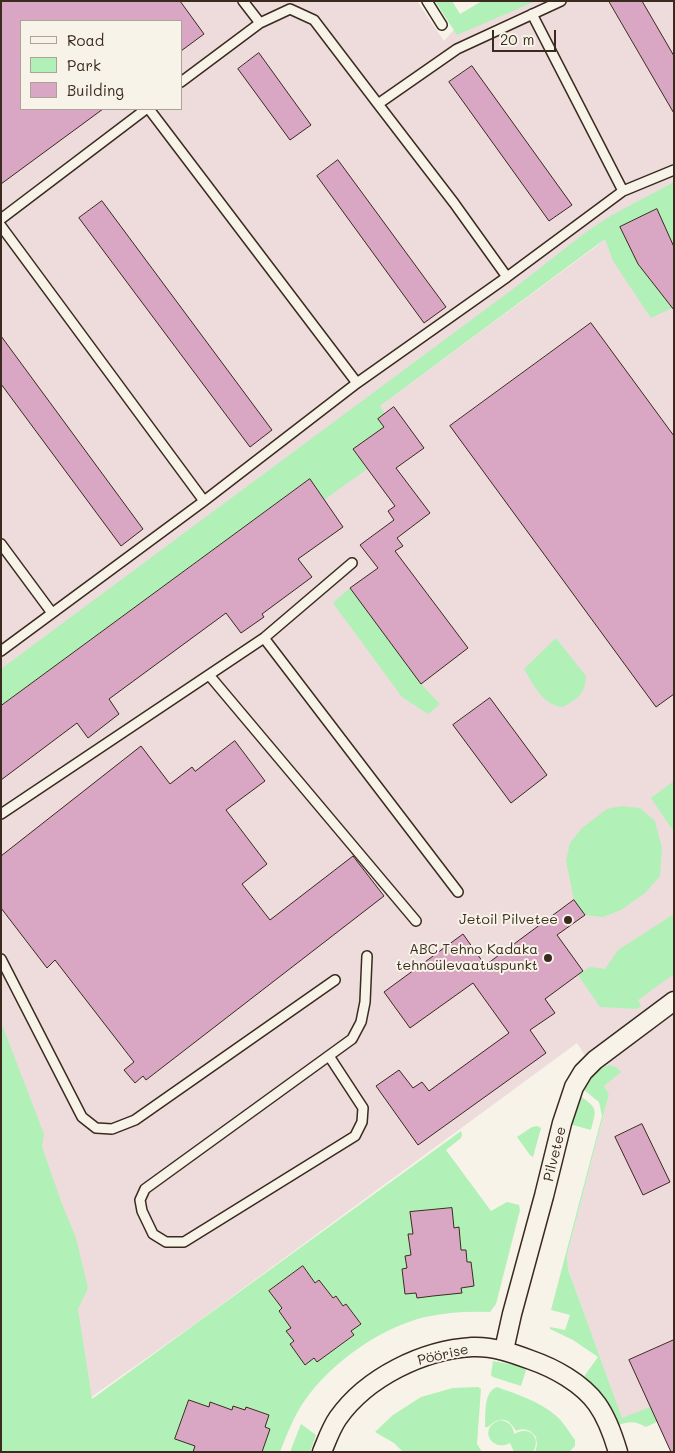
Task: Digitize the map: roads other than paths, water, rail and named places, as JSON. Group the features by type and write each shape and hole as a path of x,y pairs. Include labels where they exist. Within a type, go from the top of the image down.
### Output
{"street":[{"name":"Pilvetee","path":"504,1350 562,1123 574,1087 583,1072 595,1060 674,1001"},
{"name":"Pöörise","path":"322,1452 338,1418 360,1394 386,1375 406,1364 439,1353 473,1347 504,1350 543,1364 573,1380 596,1402 611,1429 618,1452"}],"lane":[{"path":"243,1 260,23"},
{"path":"427,1 442,25"},
{"path":"378,104 457,49 562,1"},
{"path":"182,81 260,23 290,9 314,20 454,203 507,276"},
{"path":"532,14 624,191"},
{"path":"1,220 147,110"},
{"path":"149,110 358,383"},
{"path":"1,651 204,501 358,383 624,191 674,170"},
{"path":"1,226 204,501"},
{"path":"1,544 52,613"},
{"path":"1,814 264,638 352,563"},
{"path":"264,638 458,892"},
{"path":"210,675 416,921"},
{"path":"329,1056 363,1108 362,1122 355,1136 184,1242 166,1242 153,1234 142,1211 140,1200 146,1189 352,1038 361,1022 365,1002 367,956"},
{"path":"1,959 82,1117 96,1128 112,1129 135,1120 335,980"}],"place":[{"name":"Jetoil Pilvetee","path":"568,920"},
{"name":"ABC Tehno Kadaka tehnoülevaatuspunkt","path":"548,958"}]}
